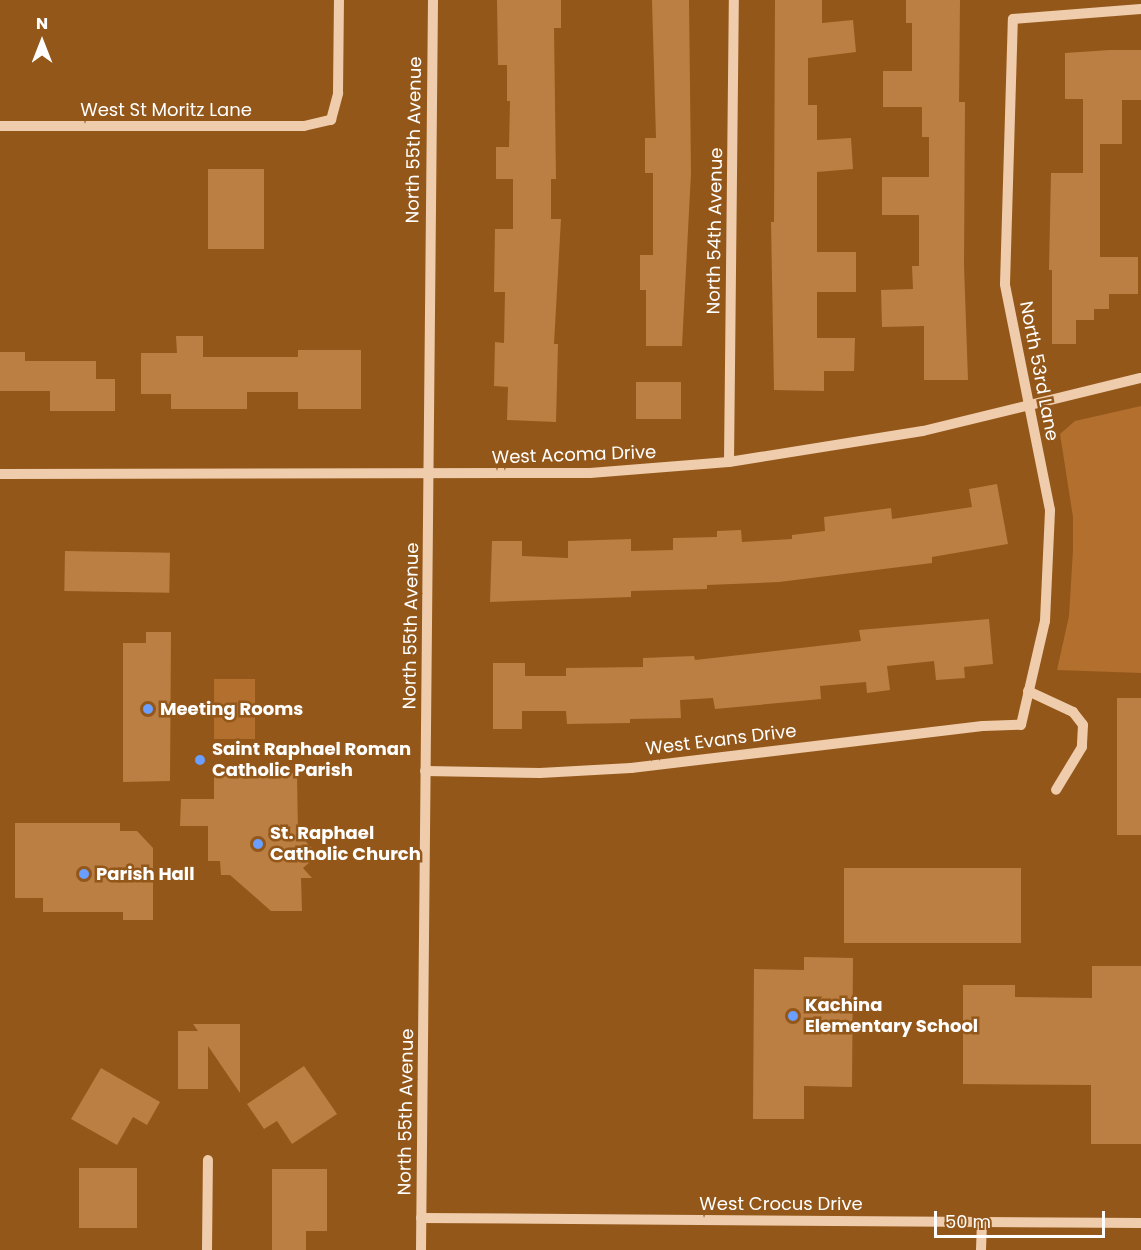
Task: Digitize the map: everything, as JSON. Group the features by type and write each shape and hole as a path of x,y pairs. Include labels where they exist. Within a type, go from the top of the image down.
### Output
{"street":[{"name":"West St Moritz Lane","path":"0,126 304,126 331,120 338,93 339,0"},
{"name":"North 54th Avenue","path":"729,462 734,0"},
{"name":"North 55th Avenue","path":"421,1250 430,475 432,1"},
{"name":"North 53rd Lane","path":"1020,725 1045,621 1050,510 1005,284 1013,19 1141,9"},
{"name":"West Acoma Drive","path":"0,474 590,473 729,462 923,431 1141,378"},
{"path":"1028,691 1074,712 1083,725 1082,747 1056,790"},
{"name":"West Evans Drive","path":"425,771 540,773 631,768 983,726 1020,725"},
{"path":"207,1250 208,1160"},
{"name":"West Crocus Drive","path":"422,1218 1141,1223"},
{"path":"981,1222 981,1250"}],"shaded area":[{"path":"1141,406 1141,673 1057,670 1069,616 1073,550 1073,517 1060,434 1075,421"},
{"path":"214,679 255,679 255,739 214,739"}],"building":[{"path":"497,0 561,0 561,28 554,28 556,179 551,179 551,219 561,219 554,344 558,344 556,422 507,420 508,387 494,386 495,342 504,343 505,292 494,292 495,229 513,229 513,179 496,179 496,147 509,147 510,101 507,101 507,65 498,65"},
{"path":"652,0 689,0 691,173 682,346 646,346 646,290 640,290 640,255 653,255 653,173 645,173 645,138 656,138"},
{"path":"775,0 822,0 822,23 853,20 856,52 808,58 808,105 817,105 817,140 851,138 853,169 817,172 817,252 856,252 856,292 817,292 817,338 855,338 854,371 824,371 824,391 774,390 771,222 774,222"},
{"path":"906,0 960,0 959,102 965,102 964,265 968,380 924,380 924,326 882,327 881,290 913,289 912,266 919,266 919,215 882,215 882,177 929,177 929,137 922,137 922,107 883,107 883,71 912,71 912,23 906,23"},
{"path":"1141,50 1141,100 1122,100 1122,144 1100,144 1100,257 1138,257 1138,294 1109,294 1109,309 1094,309 1094,320 1076,320 1076,344 1052,344 1052,270 1049,270 1051,173 1083,173 1083,99 1065,99 1065,53"},
{"path":"208,169 264,169 264,249 208,249"},
{"path":"176,336 203,336 203,357 298,357 298,350 361,350 361,409 298,409 298,392 247,392 247,409 171,409 171,394 141,394 141,353 177,353"},
{"path":"0,352 25,352 25,361 96,361 96,379 115,379 115,411 50,411 50,391 0,391"},
{"path":"636,382 681,382 681,419 636,419"},
{"path":"997,484 1008,544 932,557 932,563 779,582 707,585 707,589 631,591 631,597 490,602 492,541 522,541 522,556 568,558 568,541 631,539 631,551 673,550 673,538 717,537 717,531 741,530 742,542 792,539 792,535 825,531 824,517 891,508 892,519 972,507 969,489"},
{"path":"65,551 170,553 169,593 64,591"},
{"path":"989,619 993,664 964,667 965,678 936,680 934,661 887,666 890,690 867,693 866,682 820,686 821,699 715,709 713,698 680,700 681,718 630,719 630,723 567,724 566,711 522,711 522,729 493,729 493,663 525,663 525,676 566,676 566,668 643,667 643,658 694,656 695,660 861,641 859,630"},
{"name":"Meeting Rooms","path":"146,632 171,632 170,781 123,782 123,643 146,643"},
{"path":"1117,698 1141,698 1141,835 1117,835"},
{"name":"St. Raphael Catholic Church","path":"214,773 297,773 298,833 318,855 303,868 312,878 301,878 302,911 271,911 230,875 221,875 220,861 208,861 208,826 180,826 181,799 214,799"},
{"name":"Parish Hall","path":"15,823 120,823 120,831 137,831 153,848 153,920 123,920 123,912 43,912 43,898 15,898"},
{"path":"844,868 1021,868 1021,943 844,943"},
{"path":"804,957 853,958 852,1087 804,1086 804,1119 753,1119 754,969 804,970"},
{"path":"1092,966 1141,966 1141,1144 1091,1144 1091,1085 963,1084 963,985 1015,985 1015,997 1092,998"},
{"path":"193,1024 240,1024 240,1093 208,1046 208,1089 178,1089 178,1031 198,1031"},
{"path":"304,1066 337,1114 292,1144 277,1121 264,1129 247,1104"},
{"path":"101,1068 160,1102 147,1125 133,1117 117,1145 71,1119"},
{"path":"79,1168 137,1168 137,1228 79,1228"},
{"path":"272,1169 327,1169 327,1231 306,1231 306,1250 272,1250"}],"place":[{"name":"Meeting Rooms","path":"148,709"},
{"name":"Saint Raphael Roman Catholic Parish","path":"200,760"},
{"name":"St. Raphael Catholic Church","path":"258,844"},
{"name":"Parish Hall","path":"84,874"},
{"name":"Kachina Elementary School","path":"793,1016"}]}
